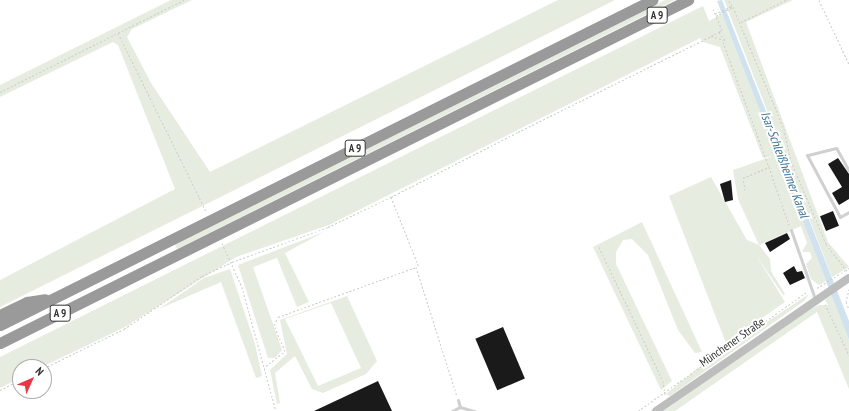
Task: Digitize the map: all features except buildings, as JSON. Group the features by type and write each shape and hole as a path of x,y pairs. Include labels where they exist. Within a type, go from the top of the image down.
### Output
{"highway":[{"name":"A 9","path":"0,325 652,0"},
{"name":"A 9","path":"0,343 688,0"},
{"path":"0,315 26,302 58,297"}],"main road":[{"name":"Münchener Straße","path":"656,411 844,276"}],"lane":[{"path":"849,170 836,148 807,155 840,217 849,212"},
{"path":"791,230 811,290 819,294"},
{"path":"458,400 460,407"},
{"path":"452,411 460,407 474,411"}],"path":[{"path":"0,92 184,0"},
{"path":"740,22 786,0"},
{"path":"819,0 849,64"},
{"path":"729,1 740,22 826,244 844,276"},
{"path":"713,9 715,13 732,7"},
{"path":"52,364 124,329 202,276 232,262 323,230 719,32 722,30 717,17 732,7"},
{"path":"719,32 724,35 723,42 791,230"},
{"path":"118,33 197,191"},
{"path":"711,36 723,42"},
{"path":"745,190 743,178 769,168"},
{"path":"391,196 419,268 458,400"},
{"path":"599,247 663,381 668,402"},
{"path":"229,257 232,262 266,366 276,411"},
{"path":"266,366 285,351 274,325 278,316 419,268"},
{"path":"844,276 849,268"},
{"path":"819,294 849,273"},
{"path":"849,289 849,309"},
{"path":"638,411 664,390 811,290 819,294 836,322 849,355"},
{"path":"0,390 12,384"}],"shaded area":[{"path":"171,0 192,0 132,29 127,37 151,83 210,172 558,0 615,0 0,307 0,280 175,189 118,45 113,42 0,97 0,85"},
{"path":"665,0 675,0 177,249 175,244"},
{"path":"724,0 793,0 746,22 828,242 849,267 832,277"},
{"path":"703,6 709,21 722,14 826,281 819,285 811,279 806,264 812,258 810,252 802,252 807,243 801,226 759,245 738,199 733,170 773,156 763,158 720,47 703,42 700,38 329,225 236,257 125,327 52,362 52,359 12,359 12,382 0,388 0,357"},
{"path":"711,177 747,240 759,245 770,259 771,271 785,294 783,295 756,255 785,302 726,343 669,196"},
{"path":"642,222 702,352 695,353 678,330 648,255 632,239 623,240 616,252 616,264 672,381 661,390 593,247"},
{"path":"324,232 285,253 309,302 297,307 277,258 253,267 282,350 275,358 268,358 238,265"},
{"path":"230,269 255,344 262,376 256,378 221,282 159,309 204,278"},
{"path":"809,294 804,301 670,396 666,394 698,368"},
{"path":"832,295 849,340 849,389 817,312 675,411 664,411 795,317 819,305 828,305 825,300"},
{"path":"347,296 377,361 366,374 323,393 312,389 295,356 275,373 280,403 277,404 270,370 287,354 280,320","holes":["331,303 361,368 318,386 285,319"]}],"water":[{"name":"Isar-Schleißheimer Kanal","path":"722,0 849,321 849,340 717,1"}]}
